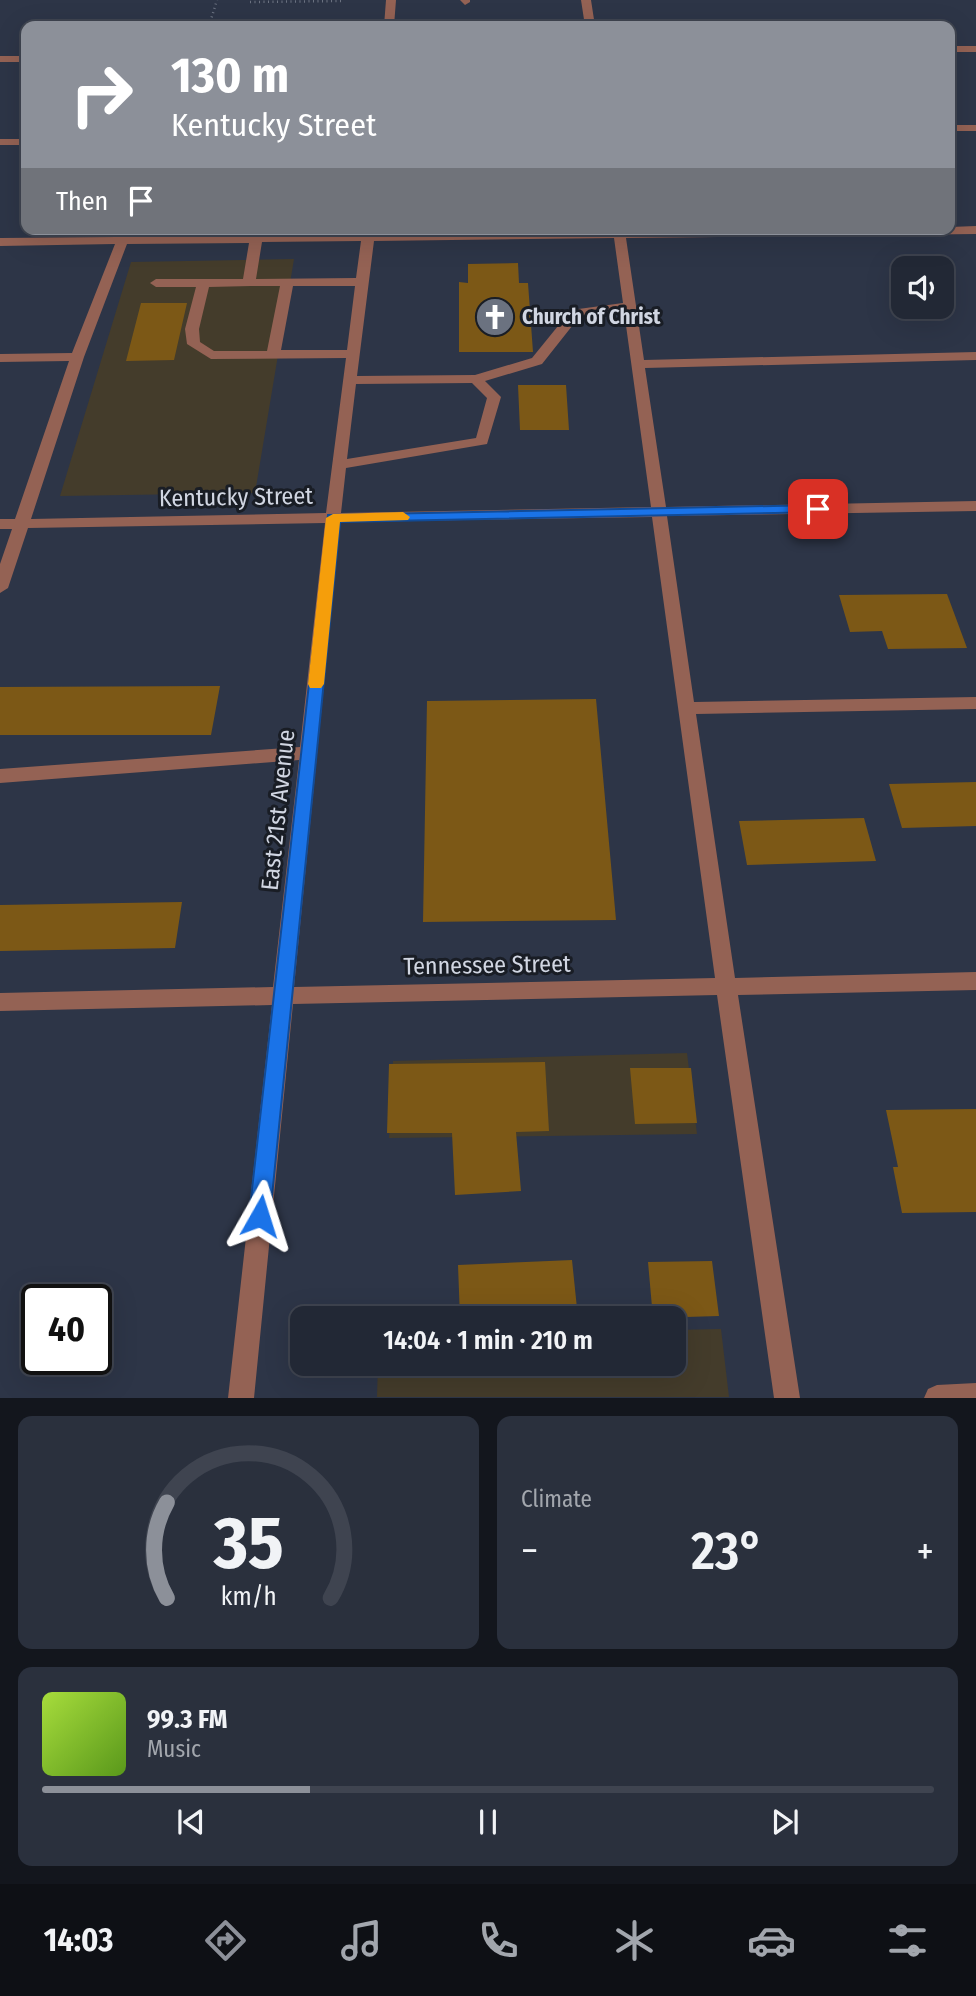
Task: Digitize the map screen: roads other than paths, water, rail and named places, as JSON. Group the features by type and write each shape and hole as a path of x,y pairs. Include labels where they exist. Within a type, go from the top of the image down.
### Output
{"street":[{"path":"389,21 391,0"},
{"path":"586,0 589,21"},
{"path":"955,49 976,49"},
{"path":"0,59 21,59"},
{"path":"955,128 976,128"},
{"path":"0,142 21,142"},
{"path":"955,230 976,230"},
{"path":"0,242 124,235 256,239 331,235"},
{"path":"0,588 77,357 124,235"},
{"name":"East 21st Avenue","path":"241,1398 333,518 369,235"},
{"path":"620,235 688,708 724,986 787,1398"},
{"path":"249,282 256,239"},
{"path":"273,355 286,282"},
{"path":"156,283 363,282"},
{"path":"203,283 192,329 194,344 211,355 355,354"},
{"path":"352,380 476,379 537,361 576,313 631,306"},
{"path":"639,364 976,356"},
{"path":"0,358 77,357"},
{"path":"339,464 482,441 494,397 476,379"},
{"name":"Kentucky Street","path":"0,524 976,506"},
{"path":"688,708 976,703"},
{"path":"0,776 309,752"},
{"name":"Tennessee Street","path":"0,1002 976,981"},
{"path":"937,1398 976,1396"}],"place":[{"name":"Church of Christ","path":"495,317"}]}
